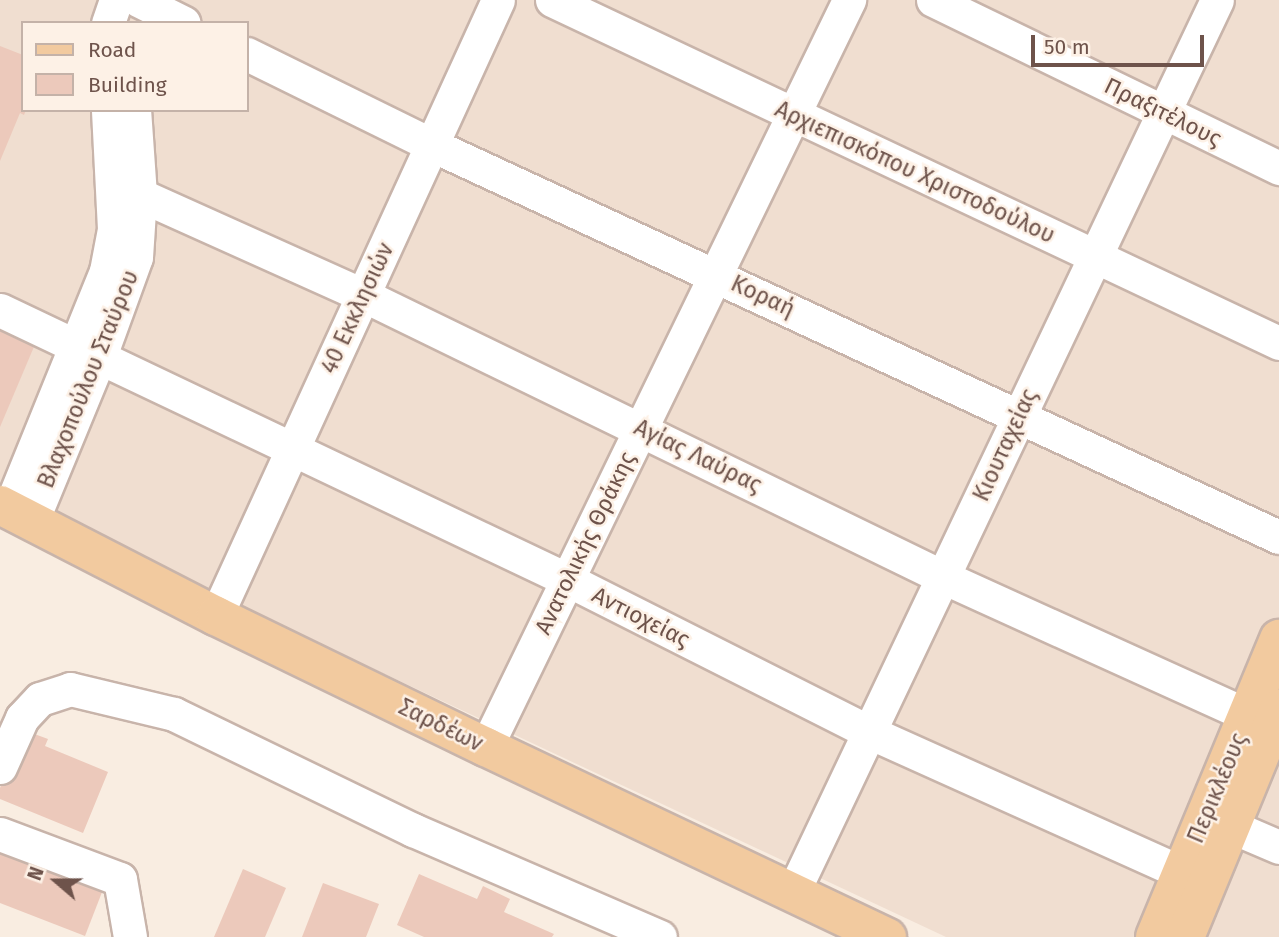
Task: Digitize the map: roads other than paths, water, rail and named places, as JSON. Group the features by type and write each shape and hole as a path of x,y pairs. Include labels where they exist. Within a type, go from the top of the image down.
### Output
{"main road":[{"name":"Σαρδέων","path":"14,512 216,615 486,747 794,890 887,937"},
{"name":"Περικλέους","path":"1156,937 1230,825 1269,720 1279,639"},
{"name":"Περικλέους","path":"1185,937 1193,878 1269,720"}],"street":[{"name":"40 Εκκλησιών","path":"216,615 498,0"},
{"name":"Αρχιεπισκόπου Χριστοδούλου","path":"552,0 1279,343"},
{"name":"Ανατολικής Θράκης","path":"486,747 849,0"},
{"name":"Πραξιτέλους","path":"933,0 1279,168"},
{"name":"Κιουταχείας","path":"794,890 1217,0"},
{"path":"111,21 135,5 179,21"},
{"name":"Κοραή","path":"248,54 432,145 716,274 1279,537"},
{"name":"Βλαχοπούλου Σταύρου","path":"14,512 89,350 136,257 127,195 108,112"},
{"name":"Βλαχοπούλου Σταύρου","path":"127,195 134,112"},
{"name":"Αγίας Λαύρας","path":"127,195 363,295 943,577 1269,720"},
{"name":"Αντιοχείας","path":"0,310 566,579 869,732 1193,878"},
{"path":"0,767 22,718 40,699 71,689 174,715 413,830 660,937"},
{"path":"1230,825 1279,847"},
{"path":"0,834 120,879 130,937"}]}
